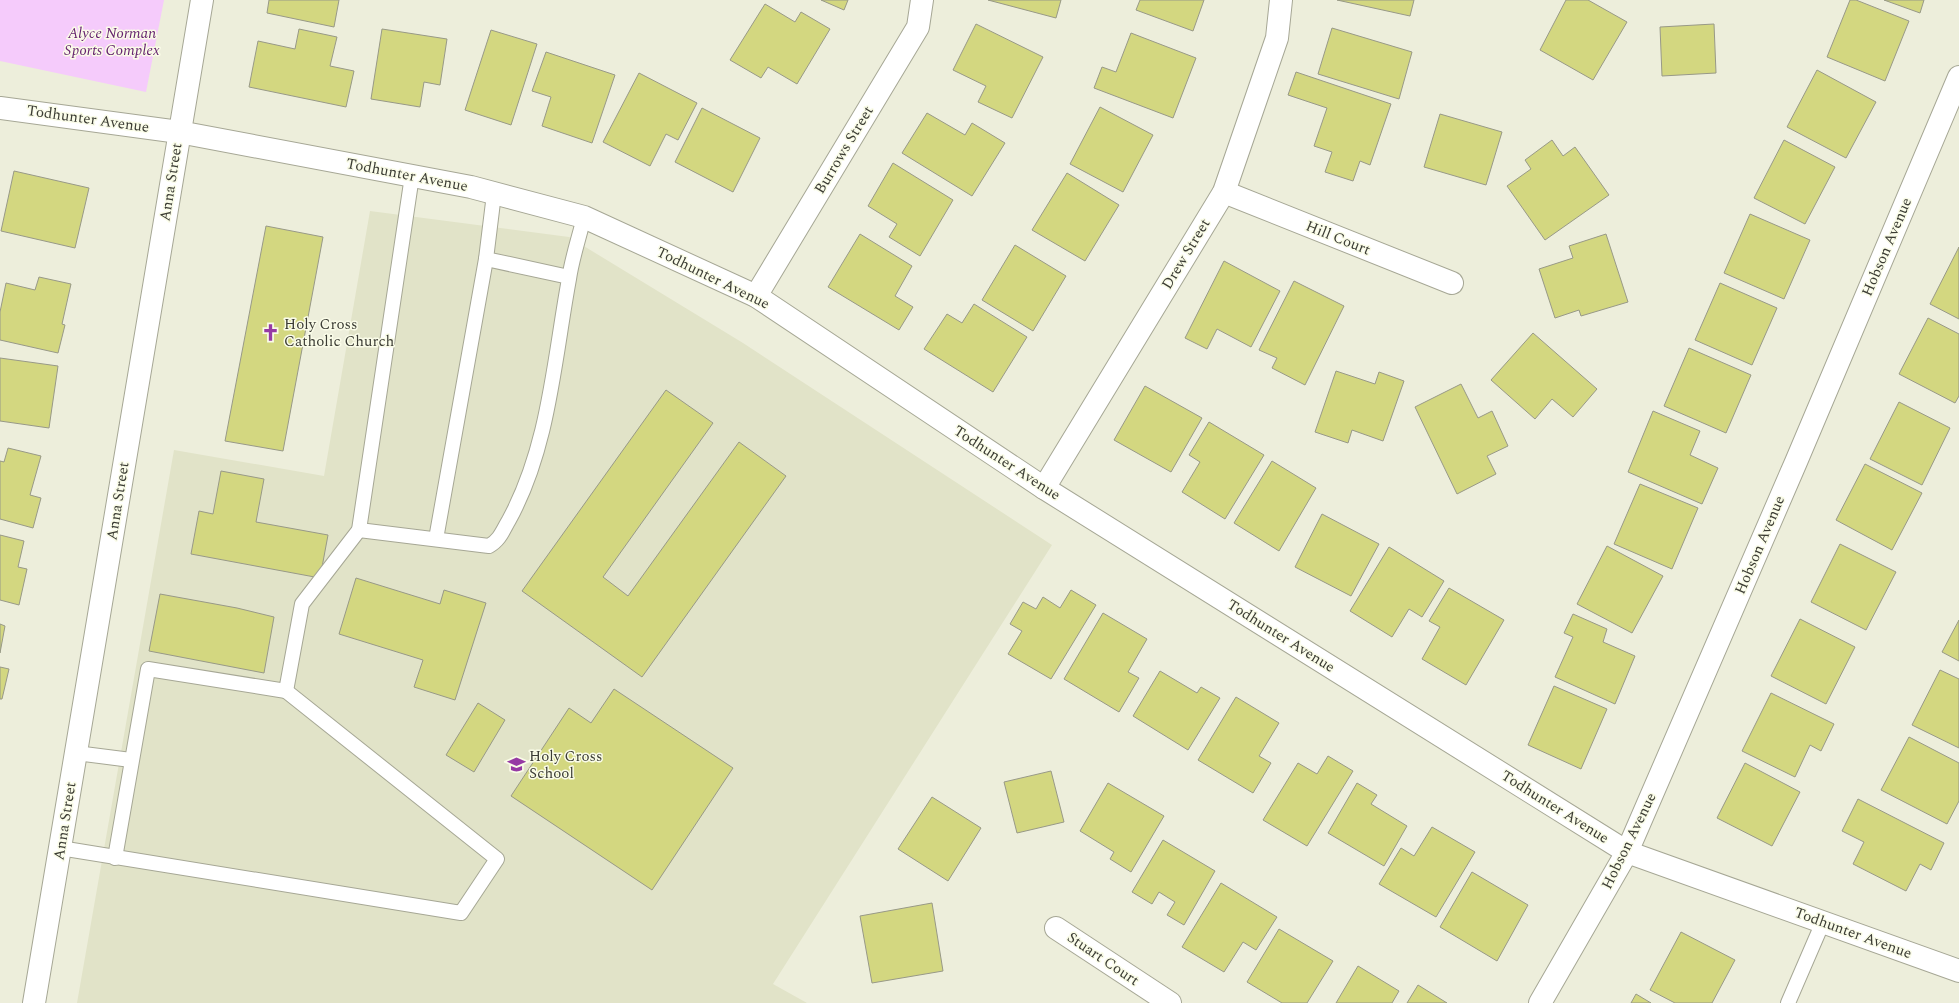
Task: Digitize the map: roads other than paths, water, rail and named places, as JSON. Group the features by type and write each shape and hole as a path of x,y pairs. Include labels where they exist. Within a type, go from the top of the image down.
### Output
{"street":[{"name":"Anna Street","path":"34,1003 202,0"},
{"name":"Burrows Street","path":"756,296 918,27 922,0"},
{"name":"Drew Street","path":"1044,488 1224,192 1277,38 1281,0"},
{"name":"Hobson Avenue","path":"1540,1003 1627,852 1796,462 1959,77"},
{"name":"Todhunter Avenue","path":"0,108 179,132 412,176 494,194 584,217 756,296 1044,488 1627,852 1959,971"},
{"name":"Hill Court","path":"1224,192 1452,283"},
{"name":"Stuart Court","path":"1056,928 1170,1003"}],"lane":[{"path":"286,690 302,604 359,530 412,176"},
{"path":"436,539 486,259 494,194"},
{"path":"359,530 490,546 496,542 517,505 534,463 545,416 569,276 584,217"},
{"path":"486,259 569,276"},
{"path":"60,848 115,858 461,913 496,859 286,690 148,669 115,858"},
{"path":"76,753 131,760"},
{"path":"1788,1003 1823,922"}],"place":[{"name":"Holy Cross Catholic Church","path":"271,333"},
{"name":"Holy Cross School","path":"516,765"}],"park label":[{"name":"Alyce Norman Sports Complex","path":"112,42"}]}
